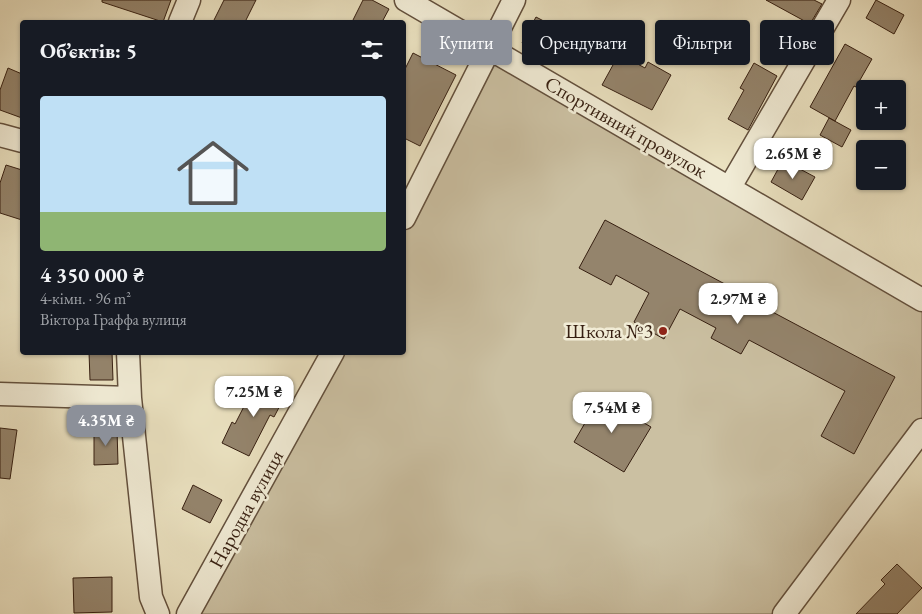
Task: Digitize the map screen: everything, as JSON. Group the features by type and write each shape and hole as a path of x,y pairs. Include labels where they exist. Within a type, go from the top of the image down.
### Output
{"street":[{"path":"181,20 189,0"},
{"name":"Спортивний провулок","path":"406,0 441,20"},
{"path":"504,20 514,0"},
{"path":"730,187 839,0"},
{"name":"Спортивний провулок","path":"512,61 922,300"},
{"path":"406,214 481,65"},
{"path":"0,135 20,140"},
{"path":"128,355 130,398 151,597 158,614"},
{"name":"Народна вулиця","path":"188,614 331,355"},
{"path":"0,394 130,398"},
{"path":"784,614 922,430"}],"shaded area":[{"name":"Школа №3","path":"512,61 922,300 922,430 784,614 188,614 332,355 406,355 406,214 481,65 512,65"}],"building":[{"path":"102,0 171,0 164,20 157,20 102,2"},
{"path":"224,0 256,0 246,20 214,20"},
{"path":"363,0 372,0 389,9 383,20 353,20"},
{"path":"766,0 814,0 822,4 812,20 803,20"},
{"path":"876,0 904,15 894,34 866,18"},
{"path":"845,44 872,59 860,80 856,80 856,87 854,86 835,121 810,107"},
{"path":"413,53 421,57 421,65 436,65 456,75 420,146 406,139 406,67"},
{"path":"648,62 671,75 652,110 602,85 613,65 639,65 645,68"},
{"path":"754,63 777,76 748,130 728,119 744,90 740,88"},
{"path":"8,68 20,73 20,117 0,110 0,90"},
{"path":"829,118 851,130 842,147 820,135"},
{"path":"783,160 815,177 802,200 771,182"},
{"path":"6,165 20,169 20,219 0,213 0,183"},
{"path":"605,220 895,377 854,454 821,436 845,391 749,340 741,354 711,338 716,328 680,309 664,339 634,322 649,293 616,275 611,285 579,268"},
{"path":"89,355 112,355 113,380 90,380"},
{"path":"258,379 286,394 274,417 270,415 249,456 222,443 232,422 235,424"},
{"path":"600,397 651,427 624,472 574,442"},
{"path":"0,428 17,430 10,479 0,478"},
{"path":"117,429 118,464 94,465 94,430"},
{"path":"193,485 222,500 210,523 182,509"},
{"path":"897,564 922,588 897,614 856,614 885,584 881,580"},
{"path":"112,577 112,612 74,613 73,578"}],"place":[{"name":"Школа №3","path":"663,331"}]}
